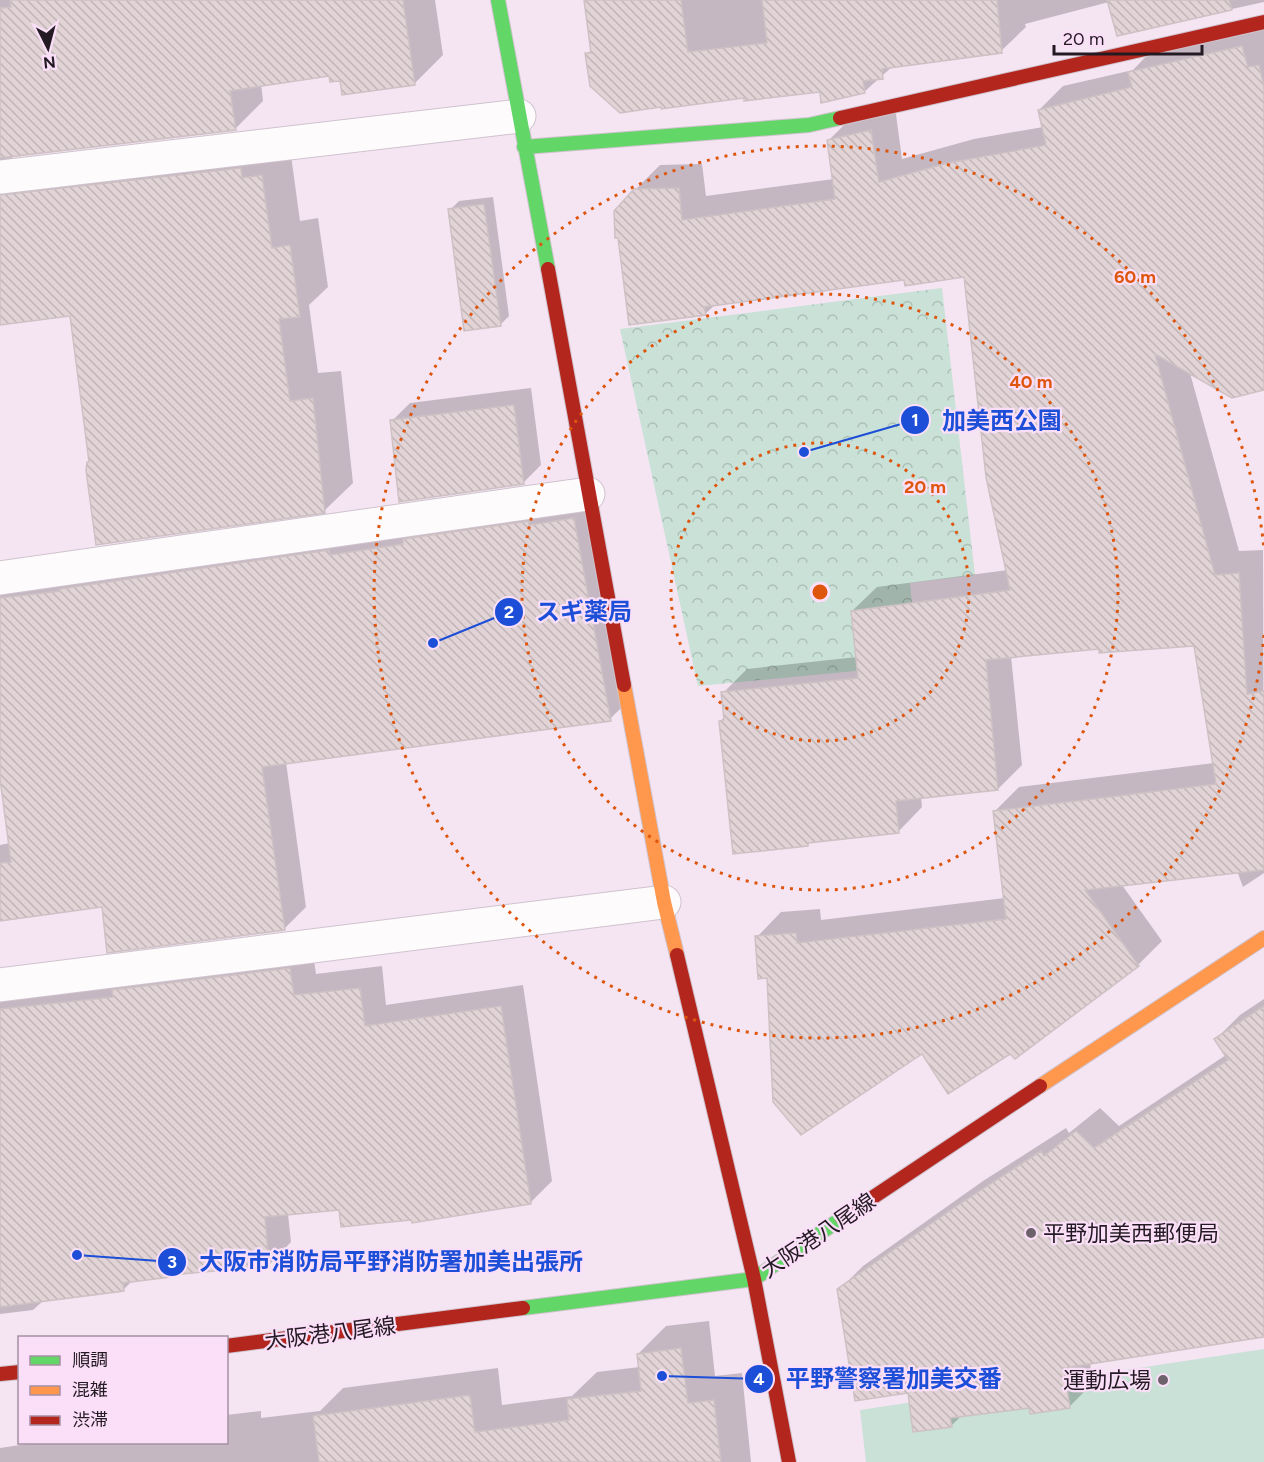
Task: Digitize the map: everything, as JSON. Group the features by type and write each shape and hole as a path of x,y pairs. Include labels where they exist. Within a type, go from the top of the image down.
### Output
{"street":[{"path":"498,0 664,902 754,1279 789,1462"},
{"path":"0,177 521,132 809,125 1264,22"},
{"path":"0,578 588,494"},
{"path":"0,985 664,902"},
{"name":"大阪港八尾線","path":"228,1346 754,1279 819,1233 1264,938"},
{"path":"0,1374 18,1372"}],"green space":[{"path":"942,288 975,575 910,583 918,665 698,686 620,329"},
{"name":"運動広場","path":"1264,1349 1264,1462 866,1462 860,1410"}],"building":[{"path":"10,0 403,0 415,85 342,95 340,81 330,82 329,76 230,91 236,130 0,158 0,8 11,7"},
{"path":"584,0 681,0 688,52 767,43 762,0 997,0 1002,53 882,69 883,79 863,81 865,93 821,103 820,92 744,101 744,98 620,113 590,86 585,53 591,53"},
{"path":"1107,0 1229,0 1232,10 1117,36"},
{"path":"1242,46 1248,67 1259,65 1264,86 1264,390 1232,398 1155,354 1215,575 1239,573 1247,694 1264,691 1264,870 1085,890 1139,966 1015,1059 1010,1054 948,1094 922,1054 801,1135 773,1102 767,978 758,979 755,936 796,933 797,943 1006,919 993,811 1216,784 1194,646 1099,653 1099,649 986,660 998,790 896,801 899,833 733,854 719,721 724,720 721,692 858,678 851,611 1010,590 986,477 964,277 905,286 904,280 704,307 706,315 629,325 618,238 615,238 614,211 634,189 679,188 682,220 835,199 827,140 871,130 879,182 948,163 1046,145 1038,110 1132,87 1128,72"},
{"path":"241,168 242,178 262,175 272,248 290,245 300,317 279,319 290,401 313,398 325,513 96,545 86,470 87,462 89,462 70,316 0,325 0,195"},
{"path":"484,204 501,326 464,331 448,209"},
{"path":"514,405 524,484 399,502 390,420"},
{"path":"574,518 611,721 262,767 285,930 107,953 102,907 0,921 0,863 11,862 0,779 0,598 329,550 330,555 403,544 403,539 529,521 529,525"},
{"path":"290,968 294,995 360,988 365,1026 501,1006 531,1204 412,1223 411,1220 341,1227 339,1210 265,1217 269,1266 171,1275 172,1277 123,1283 124,1291 0,1307 0,1009 113,997 112,990"},
{"path":"1264,1006 1264,1337 1064,1368 1070,1408 1030,1414 1029,1408 950,1418 952,1427 913,1432 908,1393 855,1401 837,1289 1041,1151 1044,1156 1076,1131 1094,1148 1228,1060 1214,1039"},
{"path":"681,1348 688,1403 714,1400 721,1462 319,1462 313,1416 470,1395 475,1432 569,1420 567,1399 641,1391 637,1354"}],"traffic: fast":[{"path":"498,0 548,269"},
{"path":"524,147 809,125 840,118"},
{"path":"523,1308 754,1279 842,1218"}],"traffic: slow":[{"path":"624,685 664,902 677,955"},
{"path":"1040,1086 1264,938"}],"traffic: jam":[{"path":"840,118 1264,22"},
{"path":"548,269 624,685"},
{"path":"677,955 754,1279 789,1462"},
{"path":"842,1218 1040,1086"},
{"path":"228,1346 523,1308"},
{"path":"0,1374 18,1372"}],"place":[{"name":"加美西公園","path":"804,452"},
{"name":"スギ薬局","path":"433,643"},
{"name":"平野加美西郵便局","path":"1031,1233"},
{"name":"大阪市消防局平野消防署加美出張所","path":"77,1255"},
{"name":"平野警察署加美交番","path":"662,1376"},
{"name":"運動広場","path":"1163,1380"}]}
